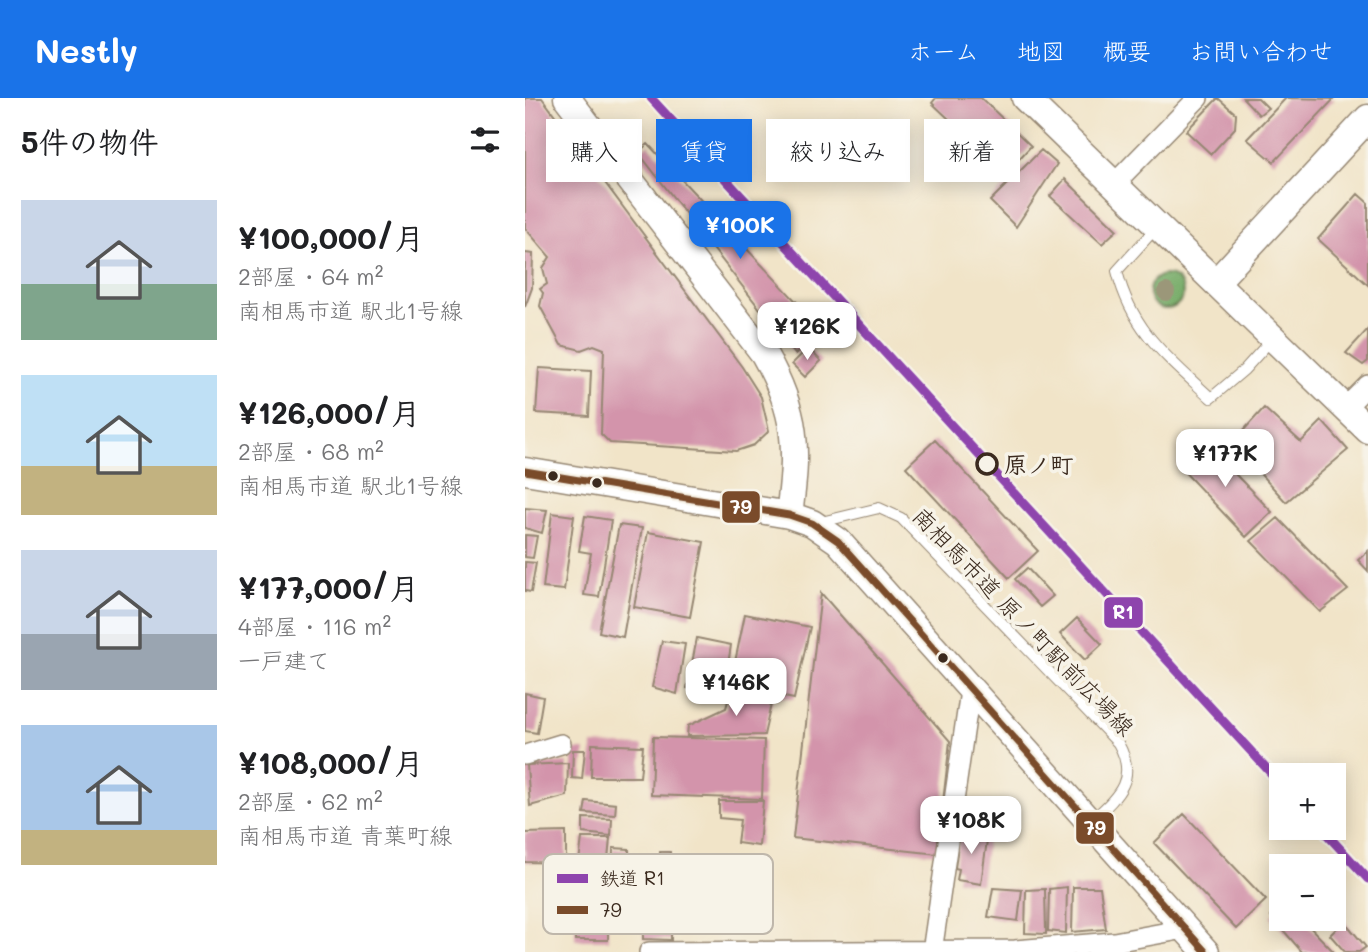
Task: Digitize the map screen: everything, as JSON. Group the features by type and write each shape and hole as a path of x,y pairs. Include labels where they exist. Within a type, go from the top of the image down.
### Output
{"street":[{"path":"567,98 764,354 778,377 790,407 795,433 795,474 801,519"},
{"path":"1025,98 1368,430"},
{"path":"1115,183 1198,98"},
{"path":"1217,281 1368,118"},
{"path":"1345,408 1368,385"},
{"path":"525,471 801,519 838,541 1206,952"},
{"path":"932,952 970,691"},
{"path":"525,755 561,744"},
{"path":"649,952 932,952 1066,947 1185,929"}],"lane":[{"path":"1158,226 1118,271 1124,300 1148,340 1211,398 1244,370 1274,337"},
{"name":"南相馬市道 原ノ町駅前広場線","path":"801,519 879,508 901,518 1118,743 1129,761 1126,778 1113,801 1089,823"}],"green space":[{"path":"1166,275 1178,280 1183,292 1178,304 1166,309 1154,304 1149,292 1154,280"}],"building":[{"path":"525,98 542,98 558,119 546,119 546,182 604,182 742,367 761,397 769,431 754,445 736,451 610,443 601,434 604,349 594,345 581,350 561,345 540,306 543,293 540,289 547,284 543,268 550,257 525,228"},
{"path":"936,98 981,98 1003,119 949,119 932,103"},
{"path":"1218,98 1236,114 1235,128 1211,154 1186,131"},
{"path":"1243,98 1258,98 1268,108 1259,115"},
{"path":"1286,98 1334,99 1274,162 1247,139"},
{"path":"1020,135 1031,146 1020,158"},
{"path":"648,144 656,152 656,175 642,157 642,149"},
{"path":"1041,150 1057,164 1016,227 990,201 1009,182 1020,182 1020,171"},
{"path":"1065,179 1117,230 1102,244 1050,196"},
{"path":"661,182 684,182 825,332 795,354"},
{"path":"1358,194 1368,203 1368,285 1318,239"},
{"path":"525,253 533,254 532,288 525,307"},
{"path":"1368,329 1368,361 1363,365 1346,353"},
{"path":"808,348 821,361 805,377 792,364"},
{"path":"539,368 591,371 589,416 536,413"},
{"path":"1264,408 1301,442 1322,421 1348,450 1286,502 1232,443"},
{"path":"935,440 1038,551 1009,578 906,467"},
{"path":"1204,442 1272,512 1246,537 1177,464"},
{"path":"525,508 547,510 542,533 525,528"},
{"path":"552,513 574,516 564,590 543,588"},
{"path":"585,516 611,520 599,597 584,595 591,553 579,551"},
{"path":"1278,518 1348,590 1320,612 1251,541"},
{"path":"619,525 642,528 623,637 599,632"},
{"path":"648,532 704,542 690,617 634,607"},
{"path":"525,535 537,536 533,558 525,557"},
{"path":"1368,551 1368,571 1358,560"},
{"path":"525,562 536,563 531,592 525,591"},
{"path":"1027,568 1053,596 1040,607 1015,579"},
{"path":"821,593 950,741 937,854 793,838"},
{"path":"745,614 810,627 794,699 730,686"},
{"path":"1077,618 1102,644 1085,660 1060,634"},
{"path":"697,638 731,645 724,691 687,688"},
{"path":"662,641 685,644 677,694 652,687"},
{"path":"731,690 772,700 764,735 687,736 688,726 726,708"},
{"path":"525,693 543,697 537,733 525,731"},
{"path":"653,737 764,740 762,799 651,795"},
{"path":"592,744 643,746 640,777 591,777"},
{"path":"573,750 585,750 582,779 572,778"},
{"path":"568,763 567,796 530,806 527,765"},
{"path":"586,801 616,804 615,815 584,813"},
{"path":"719,801 763,801 759,846 737,843 740,820 719,818"},
{"path":"1184,814 1266,900 1236,929 1154,843"},
{"path":"583,818 612,819 611,836 583,833"},
{"path":"960,830 988,833 981,884 957,880 959,869 955,868"},
{"path":"566,832 566,854 543,854 543,862 525,862 525,833"},
{"path":"582,838 610,838 608,854 580,854"},
{"path":"613,848 629,849 629,854 613,854"},
{"path":"1067,887 1066,933 1048,931 1049,889"},
{"path":"1073,887 1100,887 1106,929 1072,932"},
{"path":"993,888 1022,890 1018,921 988,917"},
{"path":"1045,889 1046,934 1025,933 1026,890"},
{"path":"1346,923 1366,947 1359,952 1345,952 1330,935 1334,931 1346,931"},
{"path":"1284,931 1314,931 1334,952 1302,952"},
{"path":"575,934 608,934 608,940 575,940"},
{"path":"643,934 671,934 671,940 643,939"}],"rail line":[{"name":"R1","path":"651,98 1269,771"},
{"name":"R1","path":"1332,840 1368,879"}],"transit line":[{"name":"79","path":"525,471 789,515 812,523 838,541 1206,952"}],"place":[{"name":"原ノ町","path":"987,464"}]}
